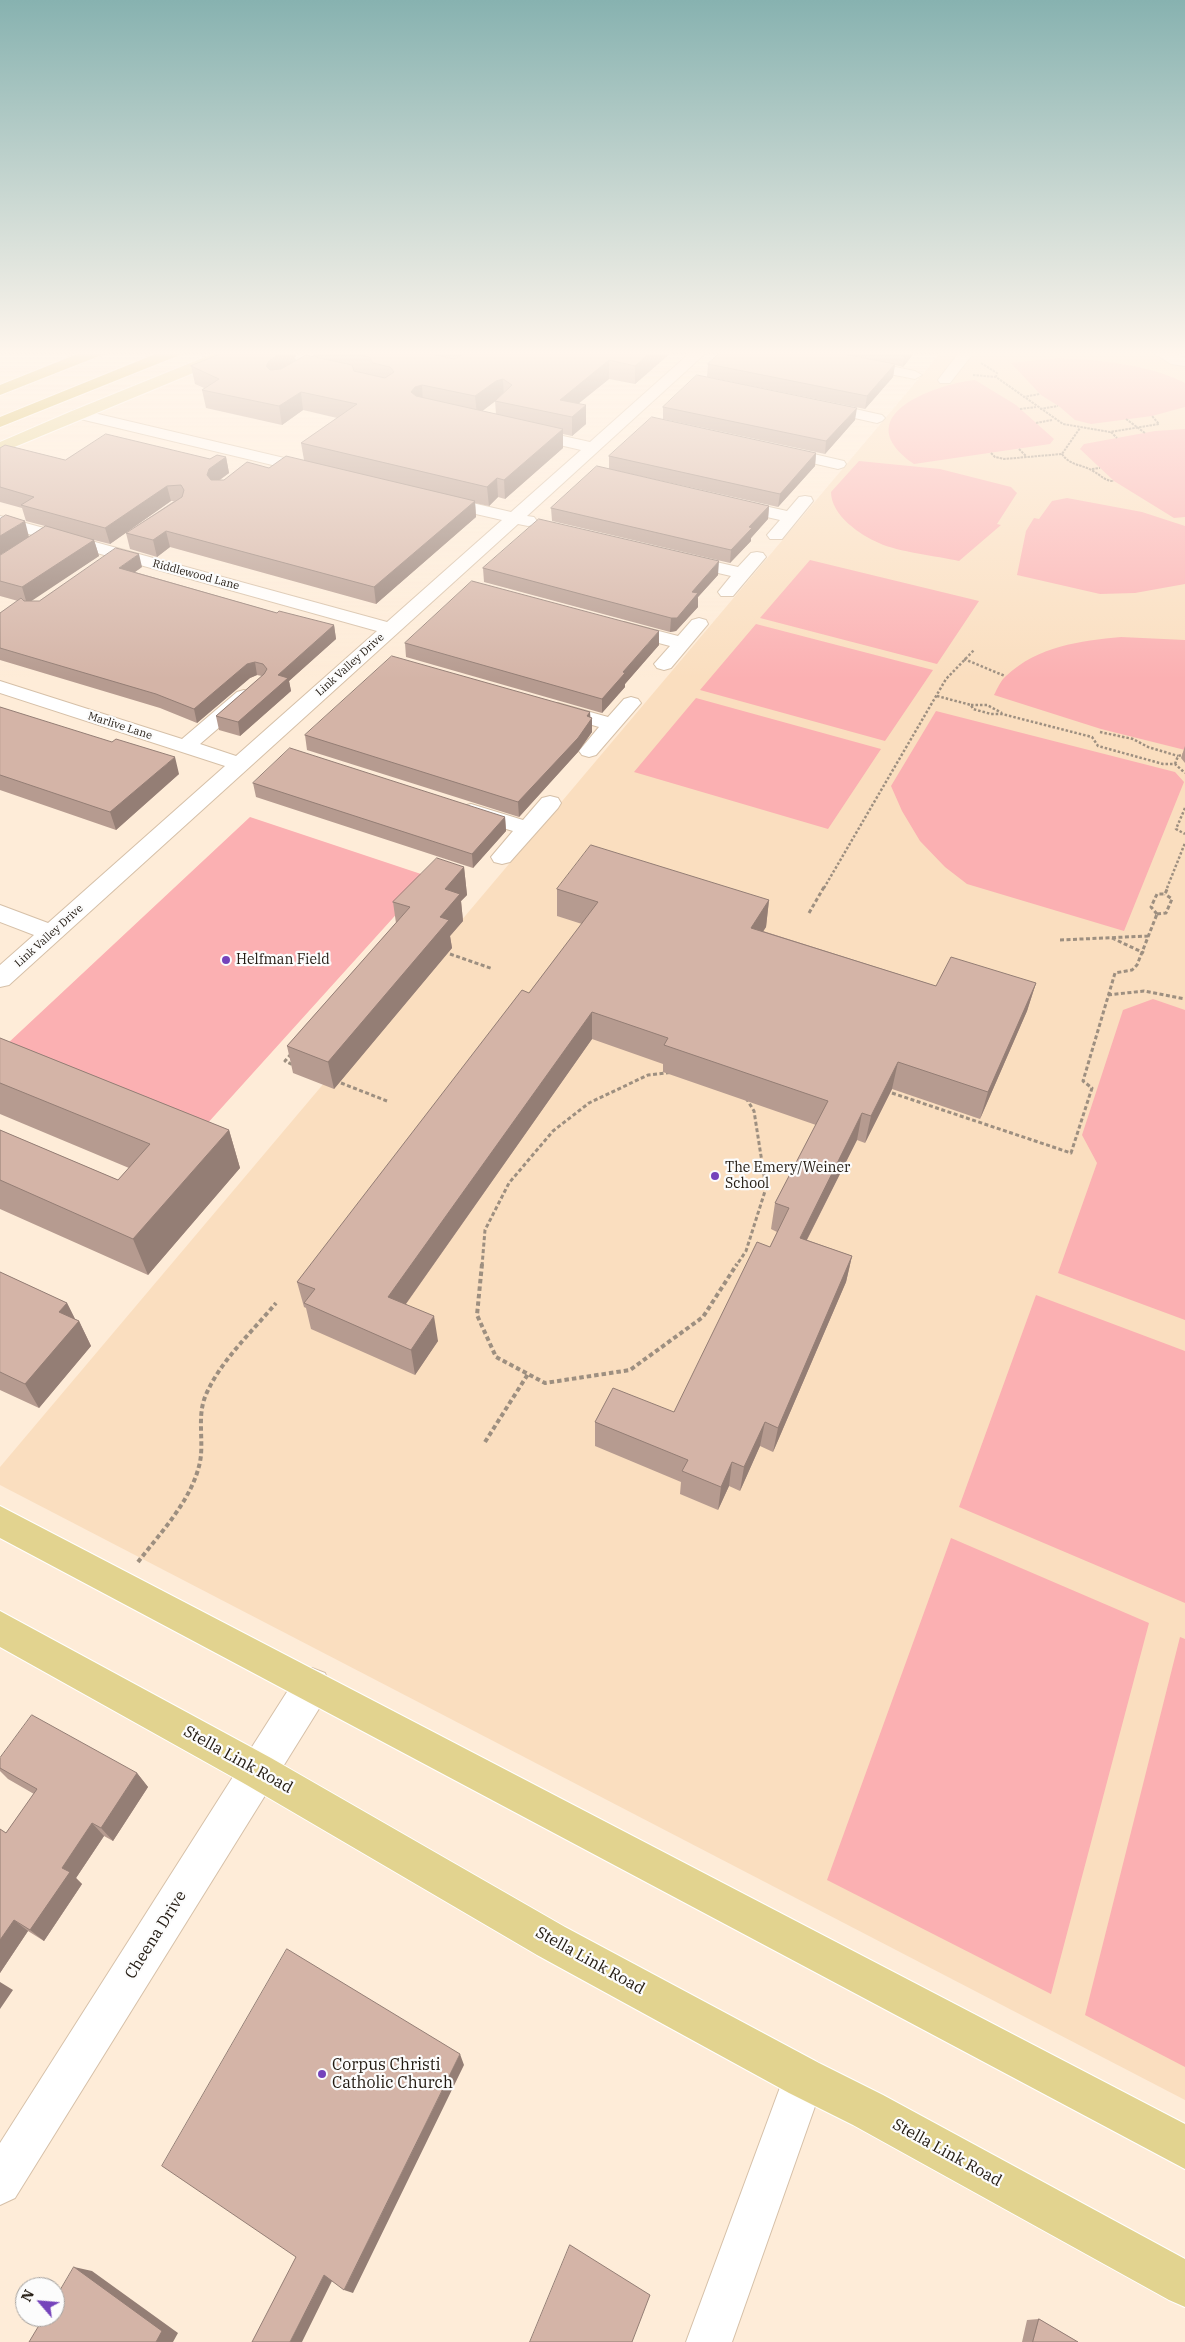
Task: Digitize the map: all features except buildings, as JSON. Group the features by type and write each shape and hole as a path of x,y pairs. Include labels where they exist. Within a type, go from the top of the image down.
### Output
{"main road":[{"path":"0,1521 1185,2147"},
{"name":"Stella Link Road","path":"0,1628 258,1771 551,1941 804,2078 868,2110 1185,2284"}],"street":[{"path":"247,470 259,460"},
{"path":"272,460 330,474"},
{"name":"Link Valley Drive","path":"0,979 262,744 373,655 392,628 580,460"},
{"path":"802,460 832,470 841,460"},
{"path":"573,467 594,472"},
{"path":"420,496 542,525"},
{"path":"716,500 791,517"},
{"path":"776,535 806,501"},
{"name":"Riddlewood Lane","path":"0,521 392,628"},
{"path":"32,544 48,534"},
{"path":"668,555 743,574"},
{"path":"727,592 757,557"},
{"path":"446,580 469,586"},
{"path":"608,624 682,643"},
{"path":"664,664 699,624"},
{"path":"185,747 258,683"},
{"name":"Marlive Lane","path":"0,687 240,764"},
{"path":"538,703 612,725"},
{"path":"589,751 630,703"},
{"path":"262,744 287,752"},
{"path":"502,858 550,803"},
{"path":"454,805 528,829"},
{"path":"0,913 52,933"},
{"name":"Cheena Drive","path":"0,2183 312,1686"},
{"path":"709,2342 804,2078"}],"path":[{"path":"1068,460 1091,470 1102,480 1114,481"},
{"path":"1091,470 1100,468"},
{"path":"809,913 946,679 974,650"},
{"path":"964,659 1005,676"},
{"path":"936,696 971,705 973,709 991,714 1002,714 1092,737 1098,746 1163,764 1175,764 1185,773"},
{"path":"971,705 977,702 996,707 1002,714"},
{"path":"1100,732 1133,739 1148,747 1178,756 1185,754"},
{"path":"1175,764 1178,756"},
{"path":"1185,808 1176,829 1185,834"},
{"path":"1165,894 1185,843"},
{"path":"1157,894 1165,894 1172,899 1166,913 1157,914 1151,907 1157,894"},
{"path":"892,1093 1071,1153 1092,1088 1083,1081 1115,973 1132,970 1137,965 1144,953 1148,936 1157,914"},
{"path":"1060,940 1148,936"},
{"path":"1112,938 1144,953"},
{"path":"450,954 493,969"},
{"path":"1108,995 1144,991 1185,999"},
{"path":"295,1049 285,1061 296,1066"},
{"path":"701,1069 738,1085 754,1111 766,1188 746,1251 703,1317 630,1370 544,1383 528,1374 496,1357 477,1315 485,1230 509,1182 553,1131 589,1102 648,1075 701,1069"},
{"path":"341,1083 386,1100"},
{"path":"121,1584 180,1504 191,1485 200,1464 202,1445 201,1409 205,1396 215,1379 276,1303"},
{"path":"485,1442 528,1374"}],"shaded area":[{"name":"The Emery/Weiner School","path":"850,460 1185,460 1185,2100 0,1485 0,1467"},
{"path":"910,460 939,460 914,464"},
{"path":"1092,460 1185,460 1185,517 1174,518 1114,481"},
{"path":"859,461 940,469 1011,487 1017,493 997,524 1001,525 959,561 907,551 887,546 863,535 848,523 836,509 831,492"},
{"path":"1067,498 1142,512 1185,526 1185,584 1135,593 1100,594 1017,575 1026,531 1034,518 1039,519 1052,501"},
{"path":"810,560 979,601 937,664 760,618"},
{"path":"756,624 933,670 885,741 700,690"},
{"path":"1121,637 1185,640 1185,750 1101,729 994,695 1004,678 1018,666 1032,658 1075,643"},
{"path":"696,698 881,749 828,829 634,772"},
{"path":"936,711 1175,772 1184,782 1124,931 967,884 945,867 920,841 902,811 891,786"},
{"name":"Helfman Field","path":"250,817 430,877 206,1125 7,1044"},
{"path":"1153,999 1185,1010 1185,1320 1058,1273 1097,1163 1082,1135 1123,1010"},
{"path":"1036,1295 1185,1351 1185,1603 959,1507"},
{"path":"951,1538 1149,1623 1051,1994 827,1880"},
{"path":"1180,1637 1185,1639 1185,2067 1085,2015"}],"place":[{"name":"Helfman Field","path":"226,960"},
{"name":"The Emery/Weiner School","path":"715,1176"},
{"name":"Corpus Christi Catholic Church","path":"322,2074"}]}
